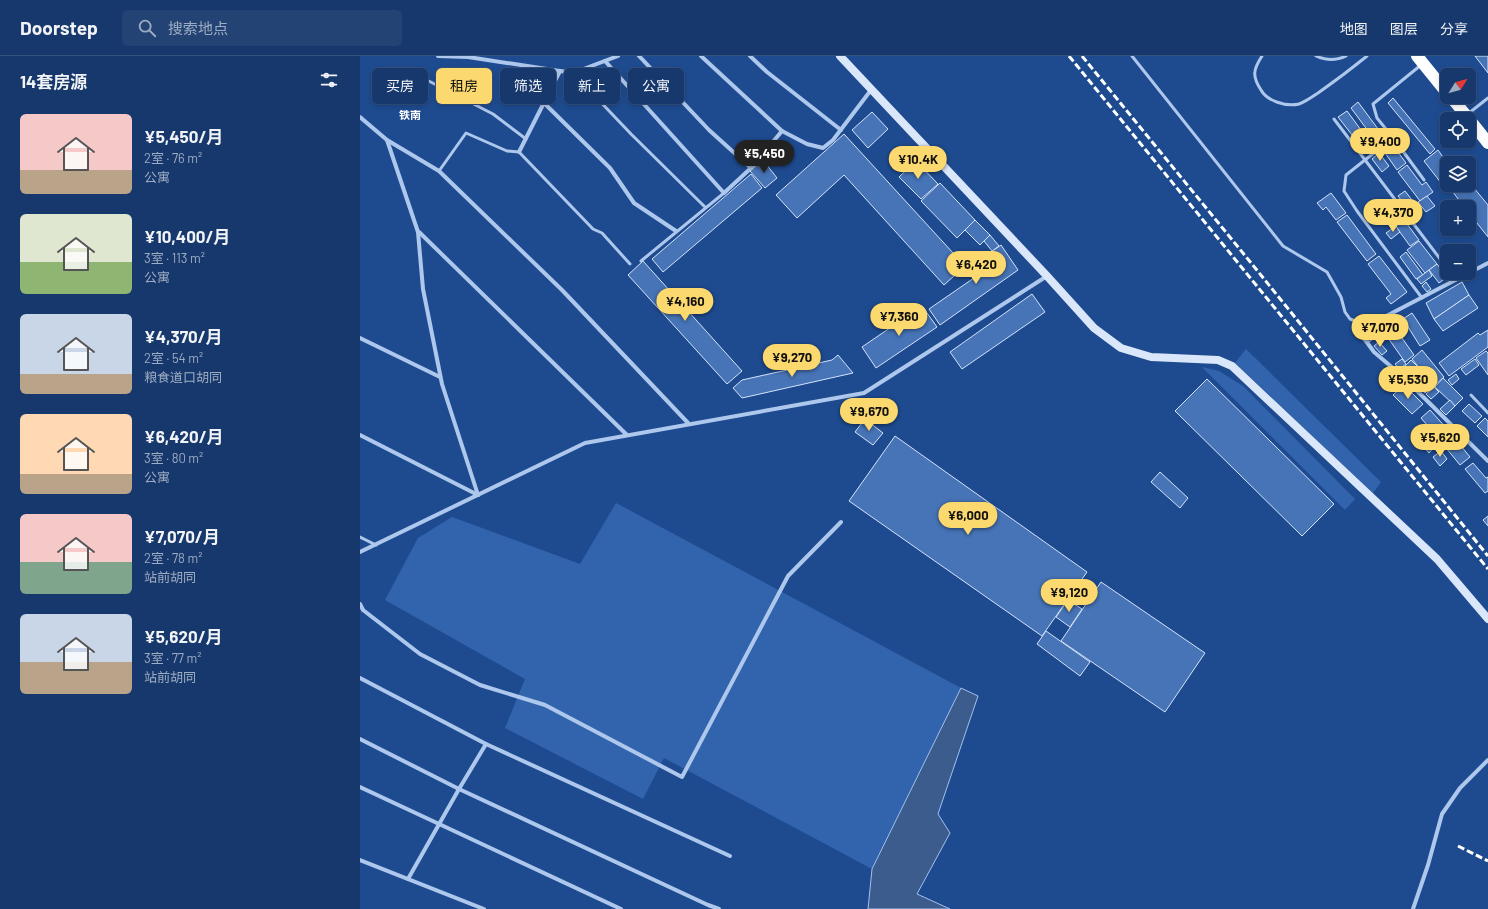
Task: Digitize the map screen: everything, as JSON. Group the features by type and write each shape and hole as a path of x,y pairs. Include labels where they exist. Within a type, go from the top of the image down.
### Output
{"highway":[{"path":"1420,60 1440,84"},
{"path":"1457,104 1463,112"},
{"path":"1476,128 1488,143"}],"street":[{"path":"438,56 468,57 564,72"},
{"path":"586,68 618,56"},
{"path":"639,56 709,130 751,168"},
{"path":"701,56 782,131 807,144 823,148 833,140 872,89"},
{"path":"750,56 767,72 841,130"},
{"path":"840,56 1094,328 1121,348 1151,357 1218,360 1232,366 1437,559 1488,619"},
{"path":"605,61 724,193 751,168 782,131"},
{"path":"556,79 560,71"},
{"path":"519,152 543,104"},
{"path":"545,104 610,168 634,202 676,231"},
{"path":"360,117 387,140 439,171 562,290 690,424"},
{"path":"387,140 418,232 423,289 440,377 478,495"},
{"path":"418,232 627,435"},
{"path":"1476,269 1488,263"},
{"path":"360,552 585,442 864,393 1047,276"},
{"path":"1456,280 1371,324 1360,333 1374,352 1401,374 1488,461"},
{"path":"360,338 440,377"},
{"path":"360,435 478,495"},
{"path":"360,604 363,610 420,654 480,686 544,705 682,777 788,576 841,522"},
{"path":"360,678 486,744 730,856"},
{"path":"360,739 459,788 701,902 719,909"},
{"path":"408,879 459,788 486,744"},
{"path":"1413,909 1428,865 1442,814 1460,788 1488,760"},
{"path":"360,788 621,909"},
{"path":"360,860 484,909"}],"lane":[{"path":"1132,56 1282,246 1327,272 1341,297 1350,319 1371,324"},
{"path":"1262,56 1255,68 1255,80 1263,94 1272,100 1284,104 1299,104 1331,84 1368,56"},
{"path":"1316,56 1333,60 1346,56"},
{"path":"1420,60 1373,104 1377,118 1424,180"},
{"path":"428,81 493,114 526,138"},
{"path":"1474,112 1488,98"},
{"path":"602,104 705,207"},
{"path":"1334,119 1366,159 1440,259"},
{"path":"439,171 466,133 507,151 519,152 593,230 602,232 630,264"},
{"path":"1394,139 1346,175 1344,191 1357,211 1422,298"},
{"path":"641,261 705,207 724,193"},
{"path":"1471,395 1488,414"},
{"path":"360,537 376,545"}],"shaded area":[{"path":"1246,349 1381,482 1373,493 1235,363"},
{"path":"1202,367 1219,371 1243,386 1355,499 1345,510"},
{"path":"616,503 961,688 872,869 664,758 643,799 505,728 525,679 385,600 418,538 452,517 580,564"},
{"path":"961,688 978,696 938,814 950,833 917,894 950,909 868,909 872,869"}],"building":[{"path":"1475,56 1488,56 1488,73"},
{"path":"1393,98 1435,149 1430,154 1388,103"},
{"path":"1358,102 1387,141 1380,147 1351,108"},
{"path":"1347,111 1364,134 1356,140 1338,117"},
{"path":"872,112 888,129 868,148 852,130"},
{"path":"844,134 965,266 944,285 844,175 797,218 776,195"},
{"path":"1392,144 1406,163 1397,170 1383,150"},
{"path":"1438,150 1442,156 1440,156 1440,182 1424,161"},
{"path":"1379,153 1389,166 1382,172 1372,159"},
{"path":"763,160 777,178 765,188 750,171"},
{"path":"916,161 938,184 921,199 899,177"},
{"path":"1407,165 1422,185 1426,182 1433,192 1420,201 1398,172"},
{"path":"751,174 762,188 663,272 652,259"},
{"path":"940,183 975,220 957,238 921,201"},
{"path":"1476,190 1488,205 1488,237 1476,222 1476,200 1459,200 1453,192 1476,192"},
{"path":"1405,191 1415,204 1408,209 1398,196"},
{"path":"1331,193 1346,213 1336,220 1326,207 1323,210 1317,203"},
{"path":"1427,196 1435,206 1426,212 1418,202"},
{"path":"1389,200 1419,240 1410,246 1381,206"},
{"path":"1347,215 1376,254 1367,261 1337,222"},
{"path":"975,220 990,235 980,245 965,230"},
{"path":"1396,226 1400,232 1391,239 1386,233"},
{"path":"990,235 999,246 992,251 984,241"},
{"path":"1419,241 1437,264 1425,273 1407,250"},
{"path":"1001,245 1018,270 940,325 929,309 984,271 977,262"},
{"path":"1406,252 1423,275 1416,279 1400,257"},
{"path":"1379,256 1407,292 1391,304 1386,298 1391,294 1368,264"},
{"path":"643,261 742,371 727,384 628,275"},
{"path":"1437,264 1440,268 1440,280 1443,280 1439,283 1429,270"},
{"path":"1429,270 1432,276 1421,284 1417,279"},
{"path":"1426,282 1431,289 1427,292 1422,286"},
{"path":"1462,282 1469,295 1434,319 1426,303"},
{"path":"1032,294 1045,312 962,369 950,352"},
{"path":"1469,295 1478,308 1443,331 1434,319"},
{"path":"922,306 937,327 876,368 862,347"},
{"path":"1412,313 1430,340 1420,346 1403,319"},
{"path":"1390,321 1414,355 1405,362 1381,328"},
{"path":"1377,325 1382,332 1369,342 1364,334"},
{"path":"1488,330 1488,347 1449,376 1439,363 1478,333 1480,335"},
{"path":"1379,342 1387,351 1382,355 1374,346"},
{"path":"1422,350 1444,377 1434,386 1412,359"},
{"path":"1486,351 1488,353 1488,375 1476,358"},
{"path":"838,355 853,373 742,398 733,388 742,380 832,360"},
{"path":"1402,359 1406,364 1399,369 1395,364"},
{"path":"1475,359 1479,365 1466,375 1461,369"},
{"path":"1411,360 1417,366 1408,374 1403,368"},
{"path":"1456,374 1459,379 1452,385 1448,380"},
{"path":"1428,378 1434,385 1425,393 1418,387"},
{"path":"1443,378 1463,398 1455,406 1435,387"},
{"path":"1207,379 1334,504 1302,536 1175,411"},
{"path":"1404,385 1423,404 1412,414 1393,395"},
{"path":"1434,387 1439,392 1431,399 1426,394"},
{"path":"1450,400 1455,406 1446,415 1440,409"},
{"path":"1469,404 1482,416 1475,423 1462,411"},
{"path":"1430,410 1449,431 1439,439 1421,418"},
{"path":"1485,418 1488,421 1488,437 1477,426"},
{"path":"865,419 883,433 873,445 855,432"},
{"path":"1421,435 1433,448 1429,453 1417,439"},
{"path":"1452,435 1470,457 1460,465 1442,443"},
{"path":"895,436 1087,572 1042,636 849,501"},
{"path":"1441,451 1447,459 1440,466 1433,457"},
{"path":"1473,463 1486,478 1488,477 1488,491 1485,493 1465,469"},
{"path":"1160,472 1188,498 1180,508 1151,482"},
{"path":"1488,516 1488,526 1483,520"},
{"path":"1101,582 1205,653 1165,712 1061,641"},
{"path":"1068,600 1082,609 1070,627 1056,617"},
{"path":"1046,631 1090,662 1080,676 1037,644"}],"railway":[{"path":"1069,56 1488,569"},
{"path":"1082,56 1488,556"},
{"path":"1458,846 1488,861"}],"district":[{"name":"铁南","path":"410,115"}]}
